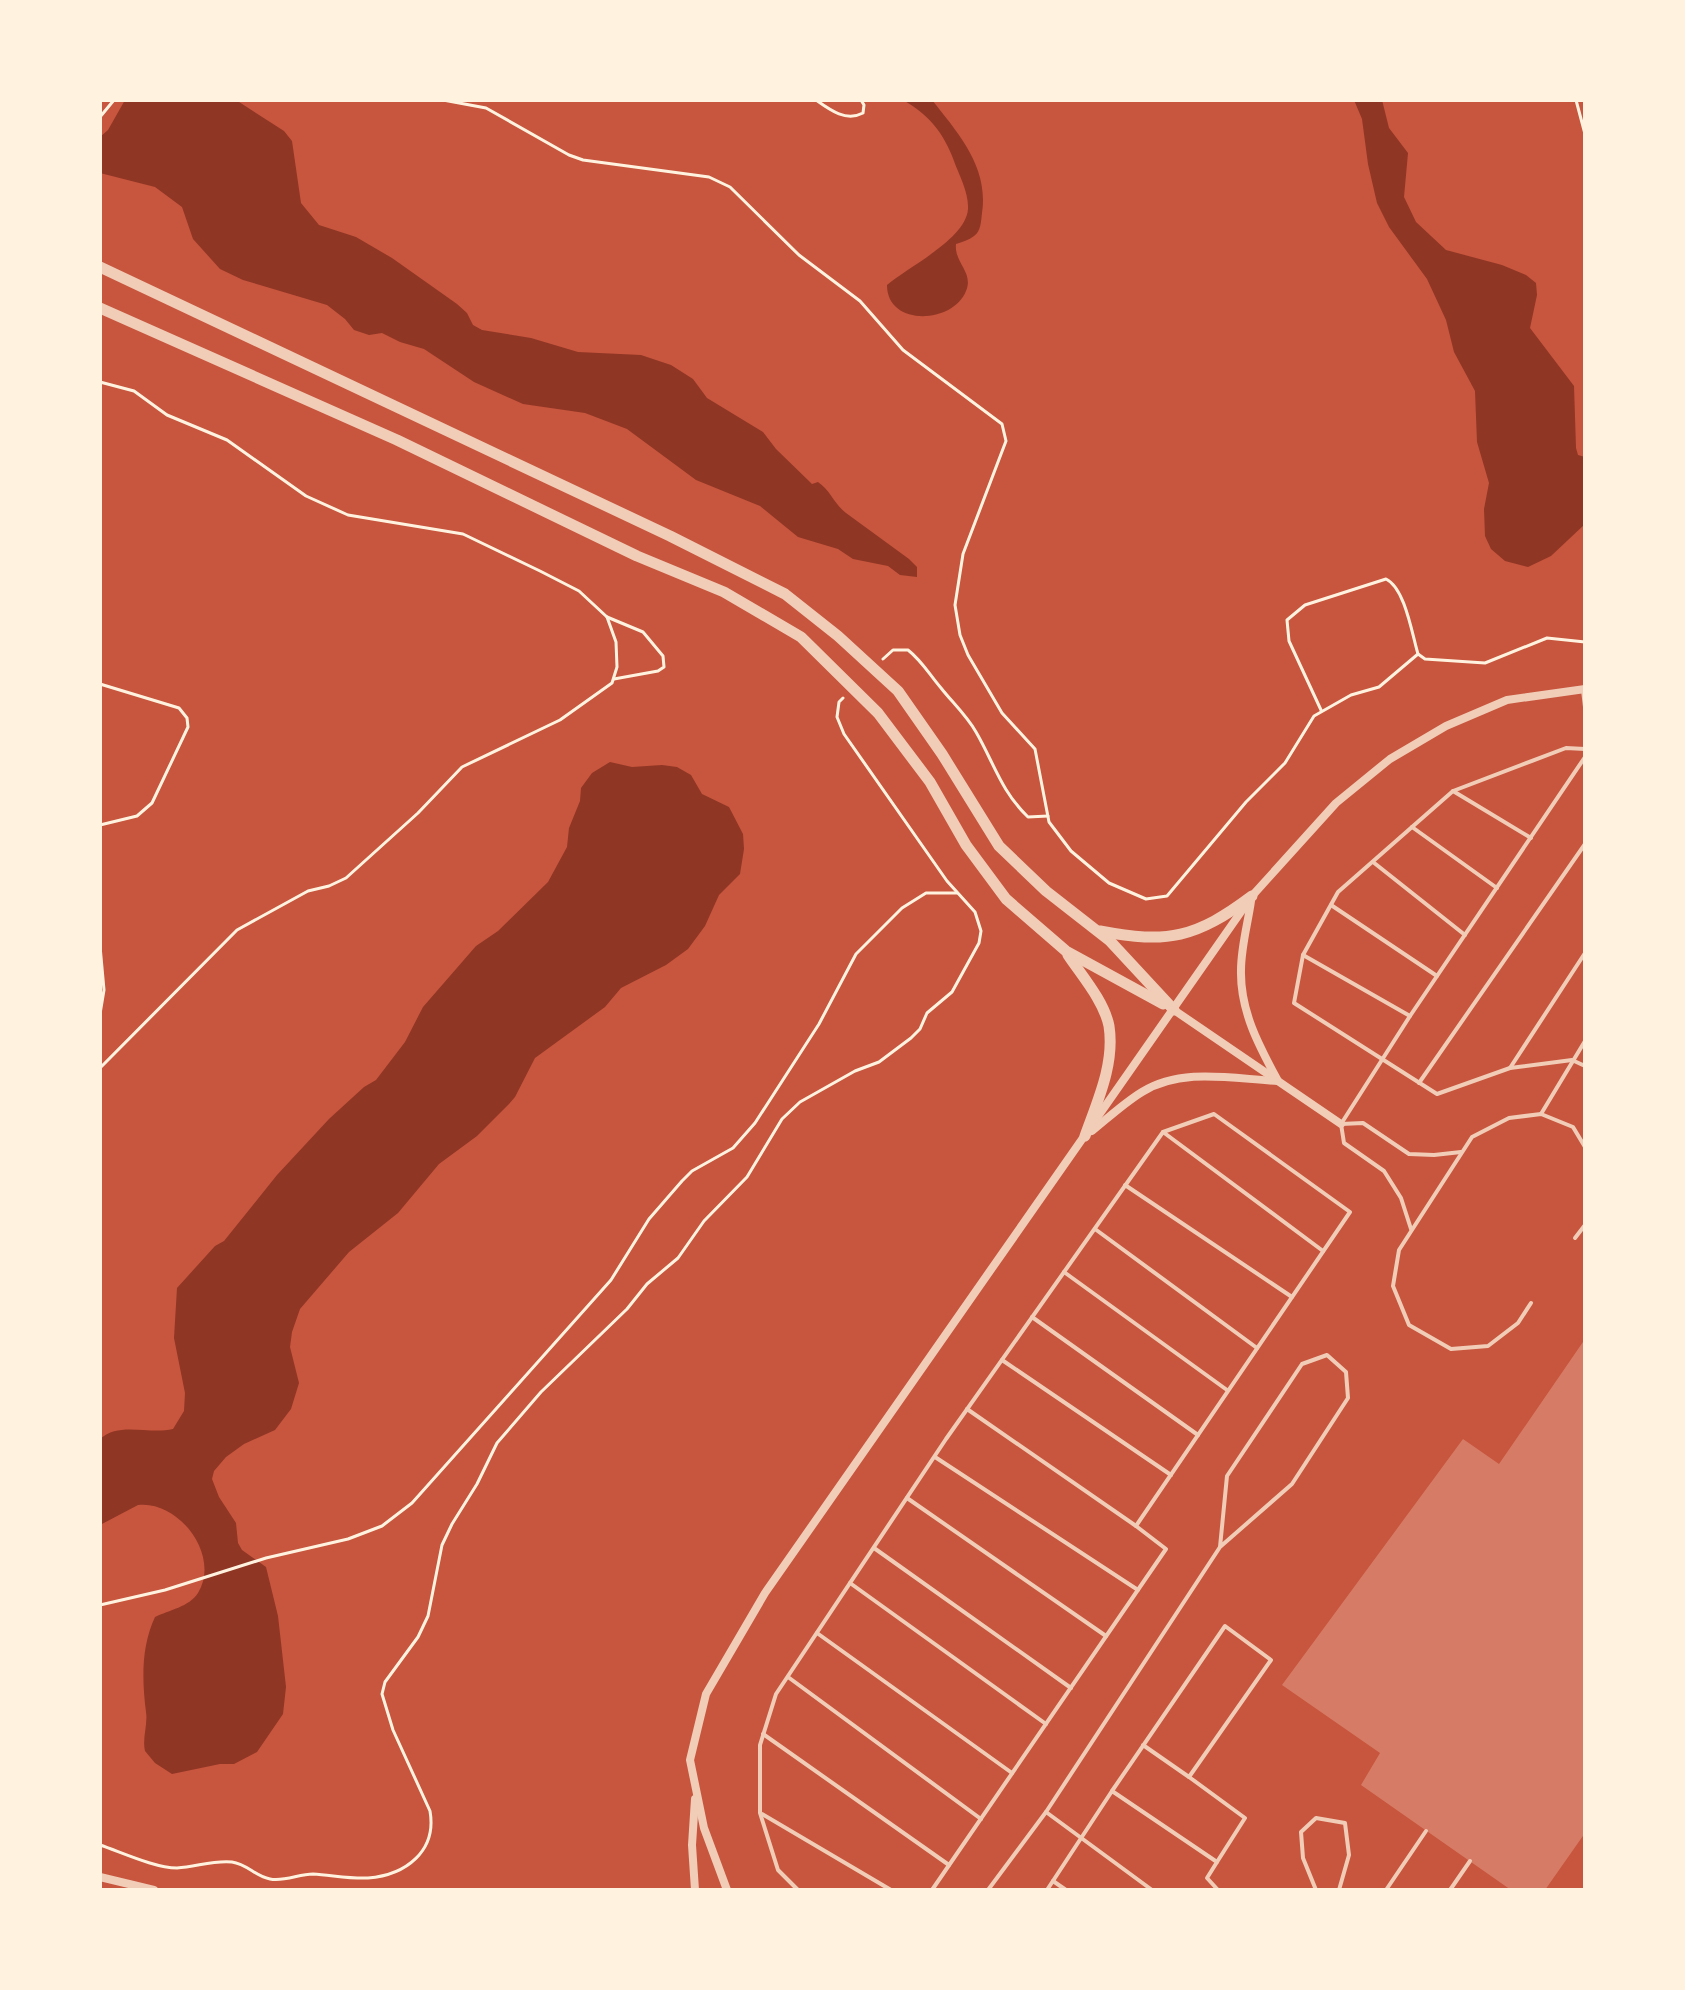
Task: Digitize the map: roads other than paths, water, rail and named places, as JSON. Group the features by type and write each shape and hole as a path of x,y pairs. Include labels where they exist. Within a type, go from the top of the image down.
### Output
{"street":[{"path":"100,267 670,536 785,594 898,691 942,754 999,846 1046,891 1110,941 1174,1010"},
{"path":"100,308 397,440 637,556 724,592 801,637 878,713 930,782 966,845 1006,899 1066,951 1174,1010 1341,1124"},
{"path":"727,1890 704,1828 690,1760 706,1694 765,1593 1252,896 1336,803 1390,759 1446,726 1507,700 1584,689"},
{"path":"1096,930 1161,939 1220,920 1252,896"},
{"path":"1252,896 1241,969 1244,1001 1252,1033 1278,1081"},
{"path":"1066,951 1095,994 1109,1025 1109,1064 1085,1136"},
{"path":"1085,1136 1144,1091 1176,1079 1206,1075 1278,1081"},
{"path":"695,1890 692,1845 696,1787"},
{"path":"100,1877 154,1890"}],"lane":[{"path":"1584,689 1585,707"},
{"path":"1585,749 1566,748 1453,791 1338,892 1303,955 1294,1003 1437,1094 1510,1068 1572,1060 1585,1066"},
{"path":"1411,1229 1401,1198 1384,1171 1344,1143 1341,1124 1585,757"},
{"path":"1453,791 1531,838"},
{"path":"1412,827 1497,888"},
{"path":"1419,1083 1585,844"},
{"path":"1373,862 1465,935"},
{"path":"1331,905 1437,976"},
{"path":"1510,1068 1585,953"},
{"path":"1303,955 1410,1016"},
{"path":"1541,1114 1585,1041"},
{"path":"798,1890 778,1870 760,1813 760,1745 776,1694 967,1409 1163,1132 1214,1114 1350,1212 1136,1526"},
{"path":"1531,1303 1518,1323 1488,1346 1451,1349 1409,1325 1393,1286 1399,1250 1472,1137 1509,1118 1541,1114 1573,1127 1585,1147"},
{"path":"1341,1124 1363,1123 1409,1154 1462,1152"},
{"path":"1163,1132 1323,1251"},
{"path":"1125,1185 1292,1297"},
{"path":"1575,1238 1585,1225"},
{"path":"1094,1229 1257,1348"},
{"path":"1064,1272 1227,1390"},
{"path":"1032,1317 1198,1435"},
{"path":"988,1890 1046,1812 1220,1547 1292,1484 1348,1398 1346,1372 1327,1355 1302,1364 1227,1476 1220,1547"},
{"path":"1002,1360 1171,1475"},
{"path":"932,1890 1166,1549 967,1409"},
{"path":"935,1457 1138,1590"},
{"path":"907,1498 1106,1636"},
{"path":"874,1548 1071,1688"},
{"path":"850,1583 1046,1724"},
{"path":"1047,1890 1225,1626 1271,1660 1189,1777"},
{"path":"817,1633 1012,1773"},
{"path":"788,1677 981,1819"},
{"path":"763,1734 949,1865"},
{"path":"1143,1745 1245,1818 1207,1878 1218,1890"},
{"path":"1112,1791 1217,1862"},
{"path":"1046,1812 1152,1890"},
{"path":"760,1813 891,1890"},
{"path":"1316,1890 1303,1858 1301,1832 1316,1818 1345,1823 1349,1855 1339,1890"},
{"path":"1386,1890 1426,1831"},
{"path":"1450,1890 1470,1861"},
{"path":"1053,1881 1066,1890"}]}
